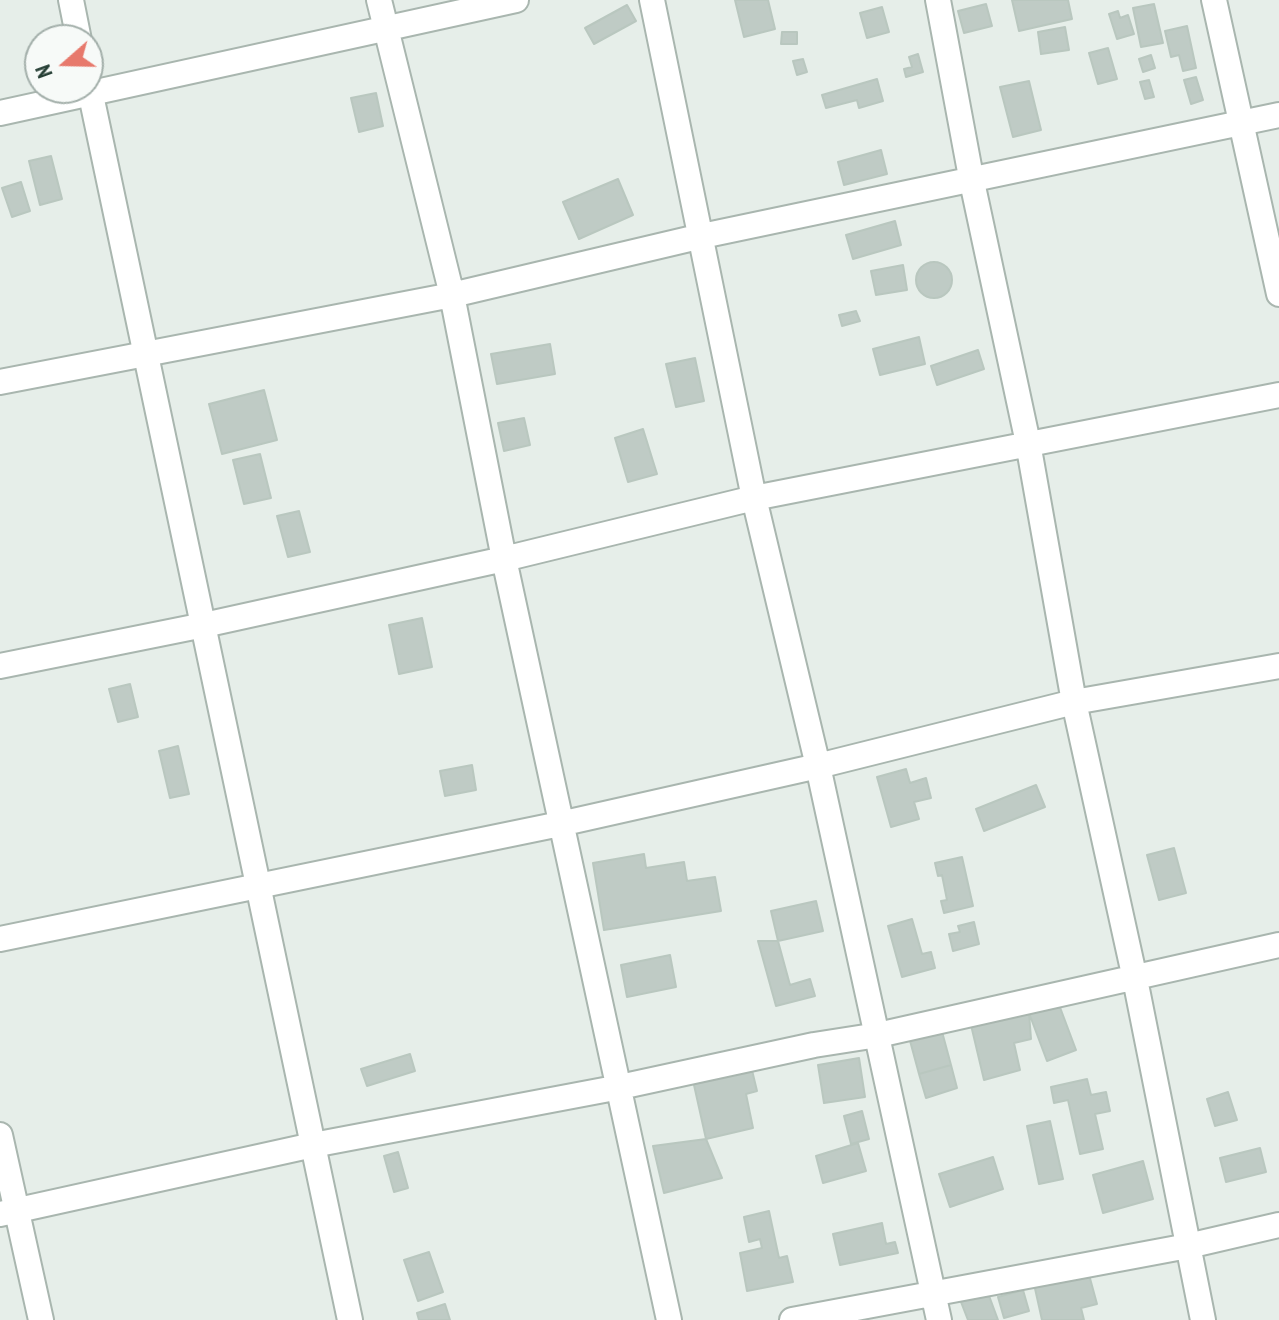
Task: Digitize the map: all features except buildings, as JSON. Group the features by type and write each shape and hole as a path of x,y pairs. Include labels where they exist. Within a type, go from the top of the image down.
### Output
{"street":[{"path":"71,0 76,24"},
{"path":"379,0 452,295 560,824 669,1320"},
{"path":"104,85 516,0"},
{"path":"652,0 754,498 818,766 939,1320"},
{"path":"938,0 971,177 1028,443 1074,702 1135,979 1203,1320"},
{"path":"1214,0 1279,294"},
{"path":"0,113 32,104"},
{"path":"92,104 350,1320"},
{"path":"0,382 452,295 971,177 1279,115"},
{"path":"0,666 504,559 754,498 1279,395"},
{"path":"0,939 560,824 818,766 1074,702 1279,666"},
{"path":"9,1212 313,1145 878,1035 1279,945"},
{"path":"0,1135 9,1212 41,1320"},
{"path":"792,1320 1188,1246 1279,1225"}]}
